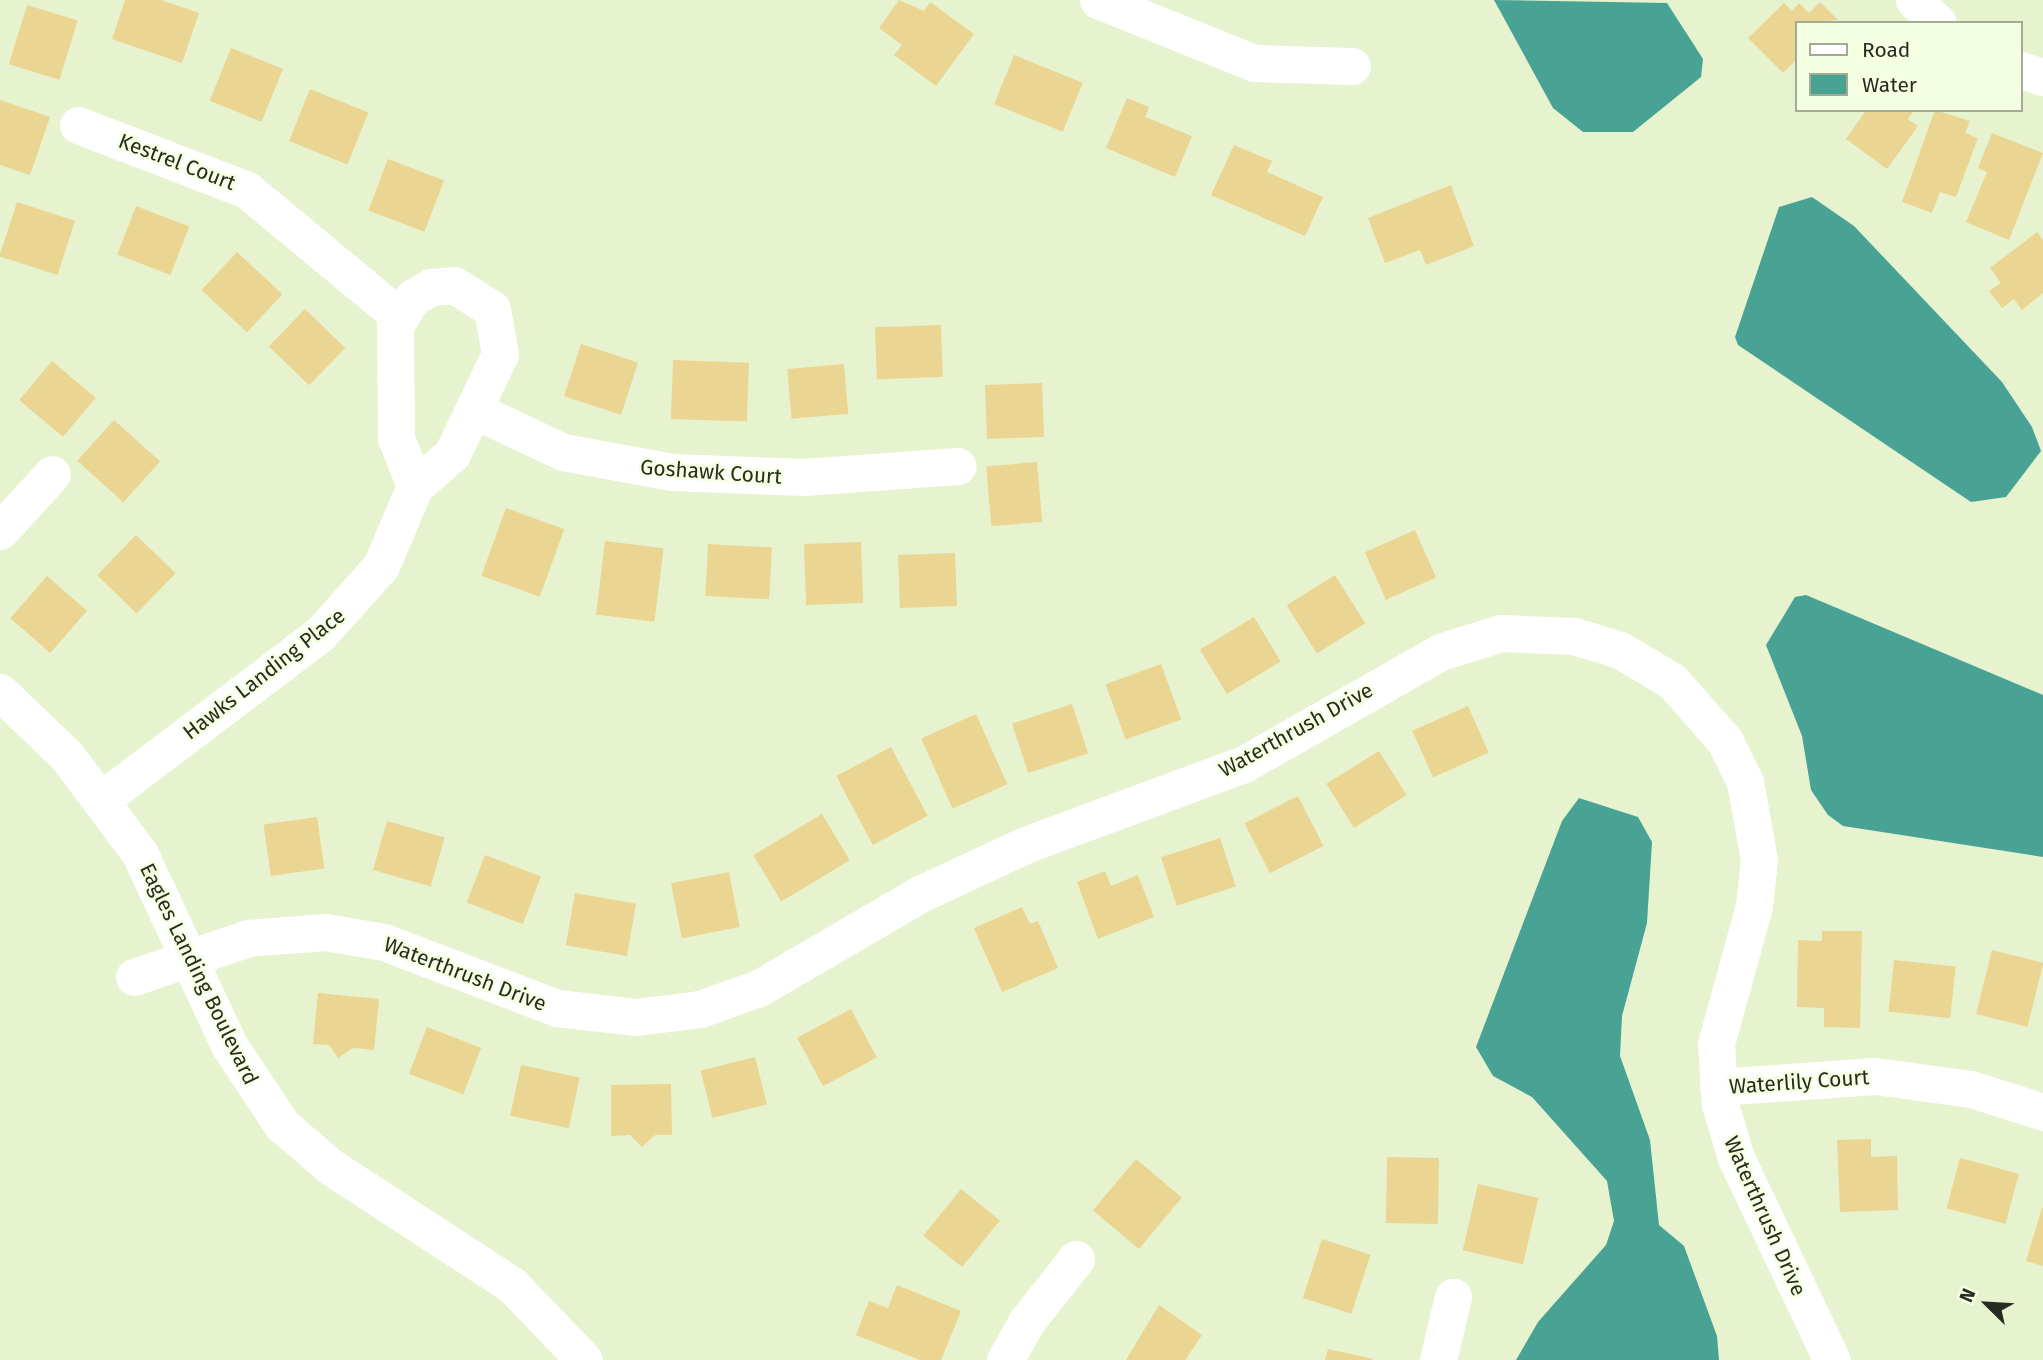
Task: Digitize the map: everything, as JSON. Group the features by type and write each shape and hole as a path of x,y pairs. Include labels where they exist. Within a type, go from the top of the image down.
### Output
{"street":[{"path":"1098,0 1254,63 1352,66"},
{"path":"1914,0 1936,21"},
{"path":"2022,71 2043,77"},
{"name":"Kestrel Court","path":"78,125 247,190 399,316"},
{"name":"Hawks Landing Place","path":"102,799 354,603 381,566 415,486 452,454 500,354 497,317 488,302 454,285 431,287 399,316"},
{"path":"399,316 393,334 396,438 415,486"},
{"name":"Goshawk Court","path":"474,410 563,452 672,472 804,477 958,466"},
{"path":"0,531 52,474"},
{"name":"Waterthrush Drive","path":"134,977 191,956 278,933 354,935 557,1008 628,1017 700,1009 769,984 983,864 1244,764 1409,666 1480,638 1543,632 1604,643 1672,681 1725,741 1745,782 1758,867 1716,1044 1718,1087 1736,1158 1832,1360"},
{"name":"Eagles Landing Boulevard","path":"0,692 102,799 150,870 244,1074 282,1125 331,1167 512,1285 584,1360"},
{"name":"Waterlily Court","path":"1718,1087 1885,1077 1971,1090 2043,1111"},
{"path":"1005,1360 1027,1321 1076,1259"},
{"path":"1438,1360 1453,1297"}],"water":[{"path":"1494,0 1667,3 1703,59 1701,77 1633,132 1583,132 1553,108"},
{"path":"1812,197 1854,226 2002,382 2032,427 2041,451 2006,497 1971,502 1738,345 1735,337 1779,207"},
{"path":"1806,595 2043,695 2043,857 1843,826 1828,815 1811,790 1802,736 1766,645 1795,597"},
{"path":"1579,798 1638,817 1652,842 1647,923 1622,1016 1620,1056 1650,1140 1659,1225 1684,1246 1717,1336 1719,1360 1516,1360 1538,1322 1606,1245 1614,1221 1607,1181 1532,1097 1493,1076 1476,1047 1562,821"}],"building":[{"path":"125,0 161,0 199,13 182,63 112,39"},
{"path":"899,0 924,11 930,2 974,34 936,86 894,55 902,45 879,28"},
{"path":"1820,2 1838,20 1794,21 1794,62 1783,73 1748,38 1784,3 1792,11 1799,3 1809,13"},
{"path":"27,5 78,20 60,80 9,64"},
{"path":"231,48 283,69 262,122 210,101"},
{"path":"1014,55 1083,83 1063,132 994,104"},
{"path":"310,89 368,113 347,165 289,141"},
{"path":"1127,98 1149,107 1145,117 1192,136 1175,177 1106,148"},
{"path":"0,100 50,117 30,175 0,165"},
{"path":"1865,112 1913,112 1908,119 1918,126 1887,169 1846,139"},
{"path":"1934,112 1970,121 1965,133 1978,138 1956,197 1940,192 1932,213 1902,202"},
{"path":"1992,133 2043,153 2009,240 1966,222 1987,172 1978,168"},
{"path":"1234,145 1272,161 1267,172 1323,197 1305,236 1211,195"},
{"path":"388,159 444,181 424,232 368,210"},
{"path":"1451,185 1474,246 1426,265 1420,250 1385,263 1368,218"},
{"path":"17,202 75,221 57,275 0,256"},
{"path":"136,206 189,226 171,275 117,255"},
{"path":"2037,232 2043,240 2043,293 2022,310 2014,299 2002,308 1989,291 2001,283 1990,268"},
{"path":"237,252 282,294 247,332 202,290"},
{"path":"305,309 345,348 309,385 269,346"},
{"path":"941,325 943,377 877,379 875,327"},
{"path":"581,344 638,363 621,415 564,396"},
{"path":"673,360 749,363 747,422 671,419"},
{"path":"52,361 96,398 63,437 19,400"},
{"path":"844,364 848,414 792,419 787,369"},
{"path":"1042,383 1044,437 987,439 985,385"},
{"path":"114,420 160,461 123,502 77,461"},
{"path":"1037,462 1042,522 991,526 986,466"},
{"path":"506,508 564,529 540,597 481,576"},
{"path":"1415,530 1436,578 1386,600 1365,552"},
{"path":"136,535 176,573 137,613 97,575"},
{"path":"605,541 664,548 655,622 596,614"},
{"path":"861,542 863,603 806,605 804,544"},
{"path":"708,544 772,547 769,599 705,596"},
{"path":"955,553 957,606 900,608 898,555"},
{"path":"1335,575 1365,623 1317,654 1287,605"},
{"path":"47,576 87,611 50,653 10,618"},
{"path":"1254,617 1281,662 1227,694 1200,649"},
{"path":"1161,664 1181,719 1126,740 1106,684"},
{"path":"1072,704 1088,753 1028,773 1012,723"},
{"path":"1468,706 1489,753 1433,777 1412,731"},
{"path":"976,714 1007,784 953,809 921,738"},
{"path":"891,747 928,816 873,845 836,776"},
{"path":"1379,751 1407,795 1354,828 1326,784"},
{"path":"1298,796 1323,846 1270,873 1245,823"},
{"path":"822,814 850,860 781,901 753,855"},
{"path":"317,817 324,868 271,876 264,825"},
{"path":"387,821 445,838 431,887 373,870"},
{"path":"1220,838 1236,887 1177,906 1161,857"},
{"path":"485,855 541,877 523,924 467,903"},
{"path":"1105,871 1111,886 1138,875 1154,917 1098,939 1077,882"},
{"path":"729,872 740,927 682,938 671,883"},
{"path":"575,893 636,904 627,956 566,945"},
{"path":"1022,907 1030,924 1038,921 1058,968 1002,992 974,928"},
{"path":"1822,931 1862,931 1860,1028 1824,1027 1824,1008 1797,1007 1798,940 1822,941"},
{"path":"1992,950 2043,963 2027,1027 1976,1014"},
{"path":"1894,960 1956,966 1950,1018 1889,1012"},
{"path":"318,993 379,999 374,1050 353,1048 338,1058 329,1045 313,1044"},
{"path":"851,1009 877,1058 823,1086 797,1038"},
{"path":"427,1027 481,1048 463,1094 409,1074"},
{"path":"755,1057 767,1105 713,1118 701,1071"},
{"path":"521,1065 580,1077 569,1128 510,1116"},
{"path":"671,1084 672,1135 655,1135 642,1147 630,1135 611,1136 611,1085"},
{"path":"1871,1139 1871,1157 1897,1156 1898,1210 1840,1212 1837,1140"},
{"path":"1387,1157 1439,1158 1438,1224 1386,1223"},
{"path":"1960,1158 2019,1174 2005,1224 1947,1208"},
{"path":"1136,1159 1182,1198 1139,1249 1093,1210"},
{"path":"1478,1184 1538,1198 1523,1264 1463,1250"},
{"path":"961,1189 1000,1220 962,1267 923,1236"},
{"path":"2043,1208 2043,1266 2026,1261"},
{"path":"1322,1239 1371,1255 1351,1314 1303,1298"},
{"path":"897,1285 961,1311 941,1360 920,1360 856,1335 869,1301 888,1308"},
{"path":"1159,1305 1202,1335 1185,1360 1126,1360"},
{"path":"1328,1349 1373,1359 1373,1360 1325,1360"}]}
